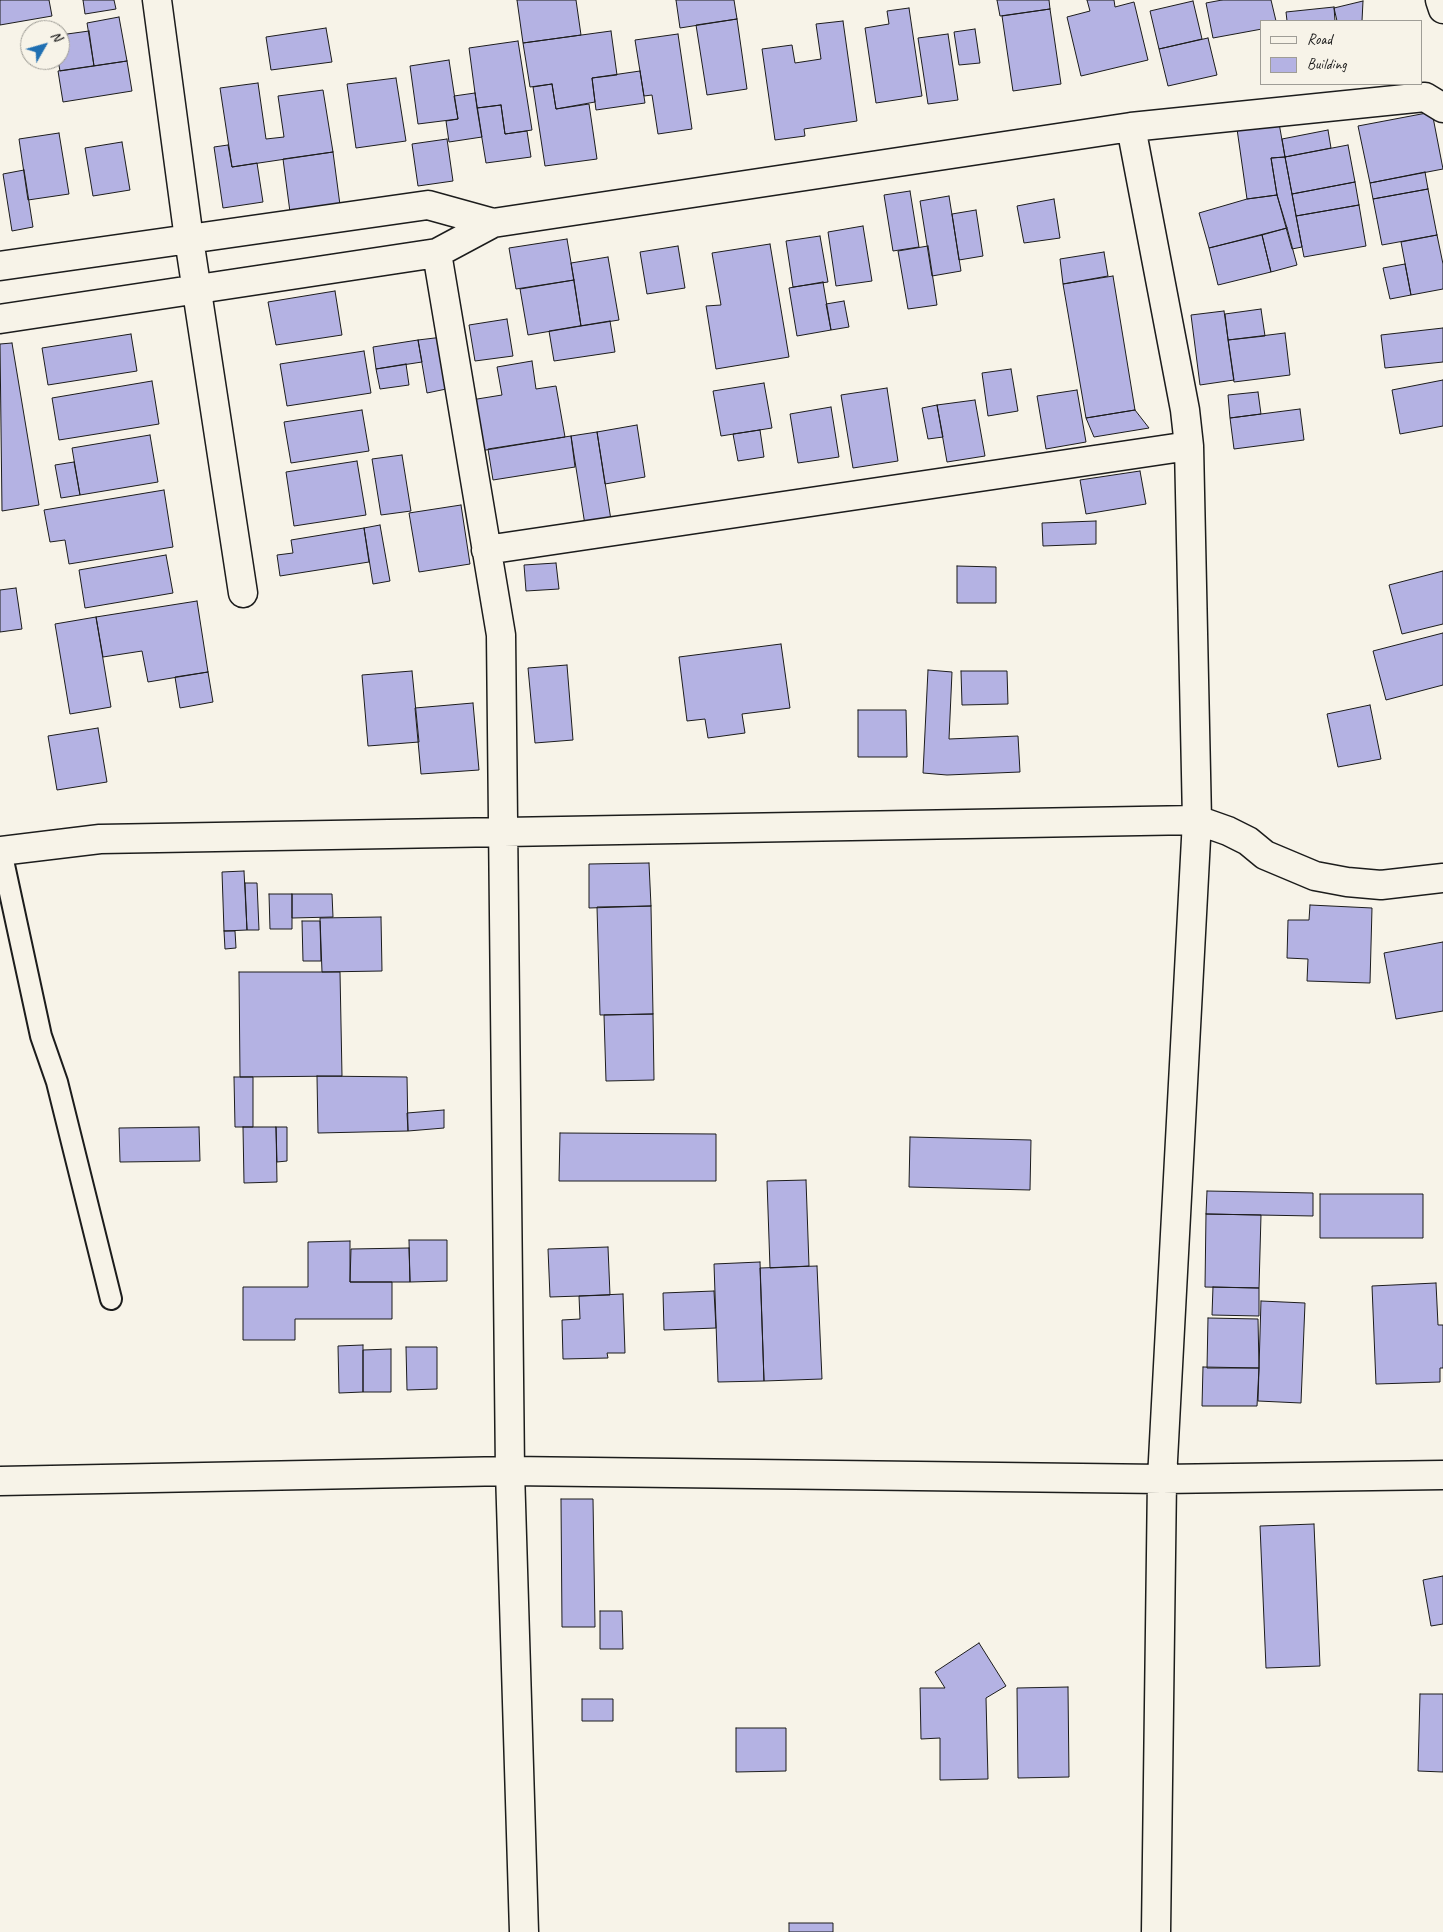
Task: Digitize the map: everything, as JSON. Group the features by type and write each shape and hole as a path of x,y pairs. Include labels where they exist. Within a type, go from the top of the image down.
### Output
{"street":[{"path":"157,0 196,288 243,593"},
{"path":"1440,0 1443,9"},
{"path":"0,319 437,253 493,224 1131,127 1425,97 1443,108"},
{"path":"1131,127 1185,410 1189,446 1197,820 1162,1479 1156,1932"},
{"path":"0,266 428,205 493,224"},
{"path":"437,253 501,635 510,1471 524,1932"},
{"path":"486,550 1189,446"},
{"path":"0,851 100,839 1197,820 1228,831 1248,841 1265,855 1315,876 1348,882 1381,884 1443,878"},
{"path":"0,1480 510,1471 1162,1479 1443,1475"}],"lane":[{"path":"0,851 41,1036 57,1082 111,1299"}],"building":[{"path":"0,0 49,0 52,16 20,20 0,25"},
{"path":"83,0 114,0 116,9 85,14"},
{"path":"517,0 576,0 581,35 523,43"},
{"path":"676,0 734,0 737,19 680,28"},
{"path":"997,0 1049,0 1050,9 1000,16"},
{"path":"1087,0 1114,0 1115,7 1134,2 1148,60 1081,76 1067,17 1090,11"},
{"path":"1222,0 1271,0 1276,20 1260,20 1260,29 1213,38 1206,3"},
{"path":"1193,1 1202,39 1159,49 1150,11"},
{"path":"1363,1 1362,20 1337,20 1334,8"},
{"path":"1334,7 1335,20 1287,20 1286,12"},
{"path":"909,8 922,96 876,103 865,28 889,24 887,11"},
{"path":"1050,9 1061,84 1013,91 1002,16"},
{"path":"119,17 127,61 94,66 87,23"},
{"path":"737,19 747,89 707,95 696,25"},
{"path":"843,21 857,121 804,129 805,136 775,140 762,49 792,45 795,63 821,59 816,24"},
{"path":"326,28 332,62 271,70 266,37"},
{"path":"975,29 980,63 959,65 954,32"},
{"path":"89,31 94,66 70,70 70,34"},
{"path":"611,31 617,75 592,78 595,102 556,109 552,84 530,87 523,43"},
{"path":"678,34 692,129 658,134 652,95 644,96 635,40"},
{"path":"948,34 958,100 928,104 918,38"},
{"path":"1208,38 1217,75 1168,86 1159,49"},
{"path":"518,41 532,130 505,134 501,105 477,108 469,48"},
{"path":"449,60 458,119 418,124 410,66"},
{"path":"127,61 132,91 63,102 58,71"},
{"path":"640,71 645,103 596,110 592,78"},
{"path":"396,78 406,141 356,148 347,84"},
{"path":"258,83 266,139 284,137 278,96 323,90 333,152 232,167 220,88"},
{"path":"552,84 556,109 589,104 597,159 545,166 533,87"},
{"path":"475,93 482,137 449,142 446,121 458,119 454,96"},
{"path":"501,105 505,134 527,131 531,157 486,163 477,108"},
{"path":"1432,112 1443,169 1370,183 1358,126"},
{"path":"1279,123 1285,157 1271,158 1277,195 1247,199 1237,129"},
{"path":"1328,130 1331,148 1285,157 1282,139"},
{"path":"59,133 69,194 28,200 19,139"},
{"path":"447,139 453,181 418,186 412,144"},
{"path":"122,142 130,190 93,196 85,148"},
{"path":"228,145 232,167 257,163 263,202 223,208 214,147"},
{"path":"1348,145 1355,182 1292,194 1285,157"},
{"path":"333,152 340,205 290,212 283,159"},
{"path":"1285,157 1302,247 1292,249 1277,195 1271,158"},
{"path":"24,170 33,227 12,231 3,174"},
{"path":"1425,172 1428,189 1373,199 1370,183"},
{"path":"1355,182 1359,205 1296,216 1292,194"},
{"path":"1428,189 1437,235 1382,245 1373,199"},
{"path":"910,191 919,247 893,251 884,195"},
{"path":"1277,195 1287,228 1209,248 1199,213 1247,199"},
{"path":"949,196 961,271 932,276 920,201"},
{"path":"1054,199 1060,238 1024,243 1017,206"},
{"path":"1359,205 1366,246 1304,257 1296,216"},
{"path":"976,210 983,256 959,260 952,214"},
{"path":"863,226 872,281 836,286 828,232"},
{"path":"1287,228 1297,265 1271,272 1262,235"},
{"path":"1262,235 1271,272 1218,285 1209,248"},
{"path":"1437,235 1443,264 1443,289 1411,295 1401,242"},
{"path":"820,236 828,282 793,287 786,241"},
{"path":"567,239 574,280 516,289 509,248"},
{"path":"770,244 789,357 716,369 706,306 721,305 712,253"},
{"path":"678,246 685,288 647,294 640,252"},
{"path":"928,246 937,305 908,309 898,251"},
{"path":"1104,252 1108,276 1063,284 1060,259"},
{"path":"608,257 619,320 581,326 571,263"},
{"path":"1405,264 1411,295 1390,299 1383,268"},
{"path":"1113,276 1135,410 1086,418 1063,284"},
{"path":"574,280 581,326 528,335 520,289"},
{"path":"823,282 831,330 797,336 789,288"},
{"path":"335,291 342,335 276,345 268,302"},
{"path":"844,301 849,327 831,330 826,304"},
{"path":"1261,309 1265,336 1228,340 1225,314"},
{"path":"1224,311 1234,380 1200,385 1191,315"},
{"path":"507,319 513,356 475,361 469,325"},
{"path":"610,321 615,352 554,361 549,331"},
{"path":"1443,328 1443,362 1385,368 1381,335"},
{"path":"1285,333 1290,375 1234,382 1228,340"},
{"path":"131,334 137,371 48,385 42,348"},
{"path":"443,337 451,388 427,393 418,340"},
{"path":"418,340 422,362 376,369 373,347"},
{"path":"12,343 39,505 2,511 0,344"},
{"path":"364,351 371,393 287,406 280,364"},
{"path":"532,361 536,389 556,386 565,437 480,451 471,400 502,395 497,367"},
{"path":"406,364 409,385 380,389 376,369"},
{"path":"1011,369 1018,411 988,416 982,373"},
{"path":"1443,380 1443,426 1400,434 1392,390"},
{"path":"152,381 159,424 59,440 52,398"},
{"path":"764,383 772,428 721,436 713,391"},
{"path":"887,388 898,461 853,468 841,395"},
{"path":"1077,390 1086,442 1046,449 1037,396"},
{"path":"1258,392 1261,414 1230,418 1228,395"},
{"path":"975,400 985,456 947,462 937,405"},
{"path":"937,405 943,437 928,439 922,408"},
{"path":"831,407 839,457 798,463 790,414"},
{"path":"1300,409 1304,440 1234,449 1230,418"},
{"path":"362,410 369,451 291,463 284,422"},
{"path":"1135,410 1149,428 1094,437 1086,418"},
{"path":"637,425 645,477 605,484 597,432"},
{"path":"760,430 764,457 738,461 733,434"},
{"path":"597,432 611,520 585,525 571,436"},
{"path":"150,435 158,482 80,495 72,448"},
{"path":"571,436 575,467 493,480 488,449"},
{"path":"402,455 411,511 381,515 372,459"},
{"path":"357,461 366,515 294,526 286,472"},
{"path":"74,462 80,495 61,498 55,465"},
{"path":"1140,471 1146,504 1086,514 1080,480"},
{"path":"164,490 173,547 69,564 65,540 50,542 44,510"},
{"path":"461,505 470,564 419,572 409,513"},
{"path":"1096,521 1096,544 1043,546 1042,523"},
{"path":"380,525 390,581 373,584 364,528"},
{"path":"364,528 369,562 280,576 277,555 293,553 291,540"},
{"path":"166,555 173,593 85,608 79,570"},
{"path":"556,563 559,589 526,591 524,565"},
{"path":"957,566 996,567 996,603 957,603"},
{"path":"1443,571 1443,624 1402,634 1389,585"},
{"path":"16,588 22,629 0,632 0,590"},
{"path":"197,601 208,672 148,682 142,651 103,657 96,617"},
{"path":"96,617 111,707 70,714 55,624"},
{"path":"1443,633 1443,685 1386,700 1373,651"},
{"path":"781,644 790,708 742,714 745,733 708,738 705,719 687,721 679,657"},
{"path":"567,665 573,740 535,743 528,668"},
{"path":"928,670 952,672 949,739 1018,736 1020,772 947,775 923,773"},
{"path":"412,671 419,742 368,746 362,675"},
{"path":"961,671 1007,671 1008,704 962,705"},
{"path":"208,672 213,702 180,708 175,677"},
{"path":"473,703 479,770 421,774 415,708"},
{"path":"1370,705 1381,759 1338,767 1327,714"},
{"path":"858,710 906,710 907,757 858,757"},
{"path":"98,728 107,782 57,790 48,736"},
{"path":"649,863 651,906 589,908 589,864"},
{"path":"244,871 247,930 224,931 222,872"},
{"path":"245,883 257,883 259,930 247,930"},
{"path":"269,894 292,894 292,929 270,929"},
{"path":"292,894 332,894 333,917 292,918"},
{"path":"1310,905 1372,908 1370,983 1307,981 1308,959 1287,958 1288,920 1309,920"},
{"path":"651,906 653,1014 600,1015 597,907"},
{"path":"381,917 382,971 322,972 320,918"},
{"path":"302,921 320,921 321,961 303,961"},
{"path":"224,931 235,931 236,948 225,949"},
{"path":"1443,942 1443,1011 1396,1019 1384,953"},
{"path":"239,972 340,972 342,1076 240,1077"},
{"path":"653,1014 654,1080 606,1081 604,1015"},
{"path":"317,1076 407,1077 408,1131 318,1133"},
{"path":"234,1077 253,1077 253,1127 235,1127"},
{"path":"444,1110 444,1128 408,1131 407,1113"},
{"path":"199,1127 200,1161 120,1162 119,1128"},
{"path":"243,1127 276,1127 277,1182 244,1183"},
{"path":"276,1127 287,1127 287,1161 277,1162"},
{"path":"560,1133 716,1134 716,1181 559,1181"},
{"path":"910,1137 1031,1140 1030,1190 909,1187"},
{"path":"806,1180 809,1266 770,1268 767,1181"},
{"path":"1207,1191 1313,1193 1313,1216 1206,1214"},
{"path":"1320,1194 1423,1194 1423,1238 1320,1238"},
{"path":"1206,1214 1261,1215 1259,1288 1205,1287"},
{"path":"409,1240 447,1240 447,1281 410,1282"},
{"path":"350,1241 350,1282 392,1282 392,1319 295,1319 295,1340 243,1340 243,1287 308,1287 308,1242"},
{"path":"608,1247 610,1295 550,1297 548,1249"},
{"path":"409,1248 410,1282 350,1282 351,1249"},
{"path":"760,1262 764,1381 718,1382 714,1264"},
{"path":"817,1266 822,1379 764,1381 760,1268"},
{"path":"1436,1283 1438,1325 1443,1325 1443,1368 1440,1368 1440,1382 1376,1384 1372,1286"},
{"path":"1213,1287 1259,1288 1259,1316 1212,1315"},
{"path":"714,1291 716,1328 664,1330 663,1293"},
{"path":"623,1294 625,1353 607,1353 608,1358 563,1359 562,1320 580,1319 579,1296"},
{"path":"1261,1301 1305,1303 1301,1403 1258,1401"},
{"path":"1208,1318 1258,1319 1259,1368 1207,1368"},
{"path":"363,1345 363,1392 339,1393 338,1346"},
{"path":"406,1347 437,1347 437,1389 407,1390"},
{"path":"391,1349 391,1392 363,1392 363,1350"},
{"path":"1203,1367 1259,1368 1257,1406 1202,1406"},
{"path":"561,1499 593,1499 595,1627 562,1627"},
{"path":"1314,1524 1320,1666 1266,1668 1260,1526"},
{"path":"1443,1576 1443,1624 1431,1626 1423,1580"},
{"path":"600,1611 622,1611 623,1649 600,1649"},
{"path":"979,1643 1006,1686 986,1698 988,1779 940,1780 940,1738 921,1739 920,1688 945,1688 935,1672"},
{"path":"1068,1687 1069,1777 1018,1778 1017,1688"},
{"path":"1420,1694 1443,1694 1443,1772 1418,1771"},
{"path":"582,1699 613,1699 613,1721 582,1721"},
{"path":"736,1728 786,1728 786,1771 736,1772"},
{"path":"789,1923 833,1923 833,1932 789,1932"}]}
